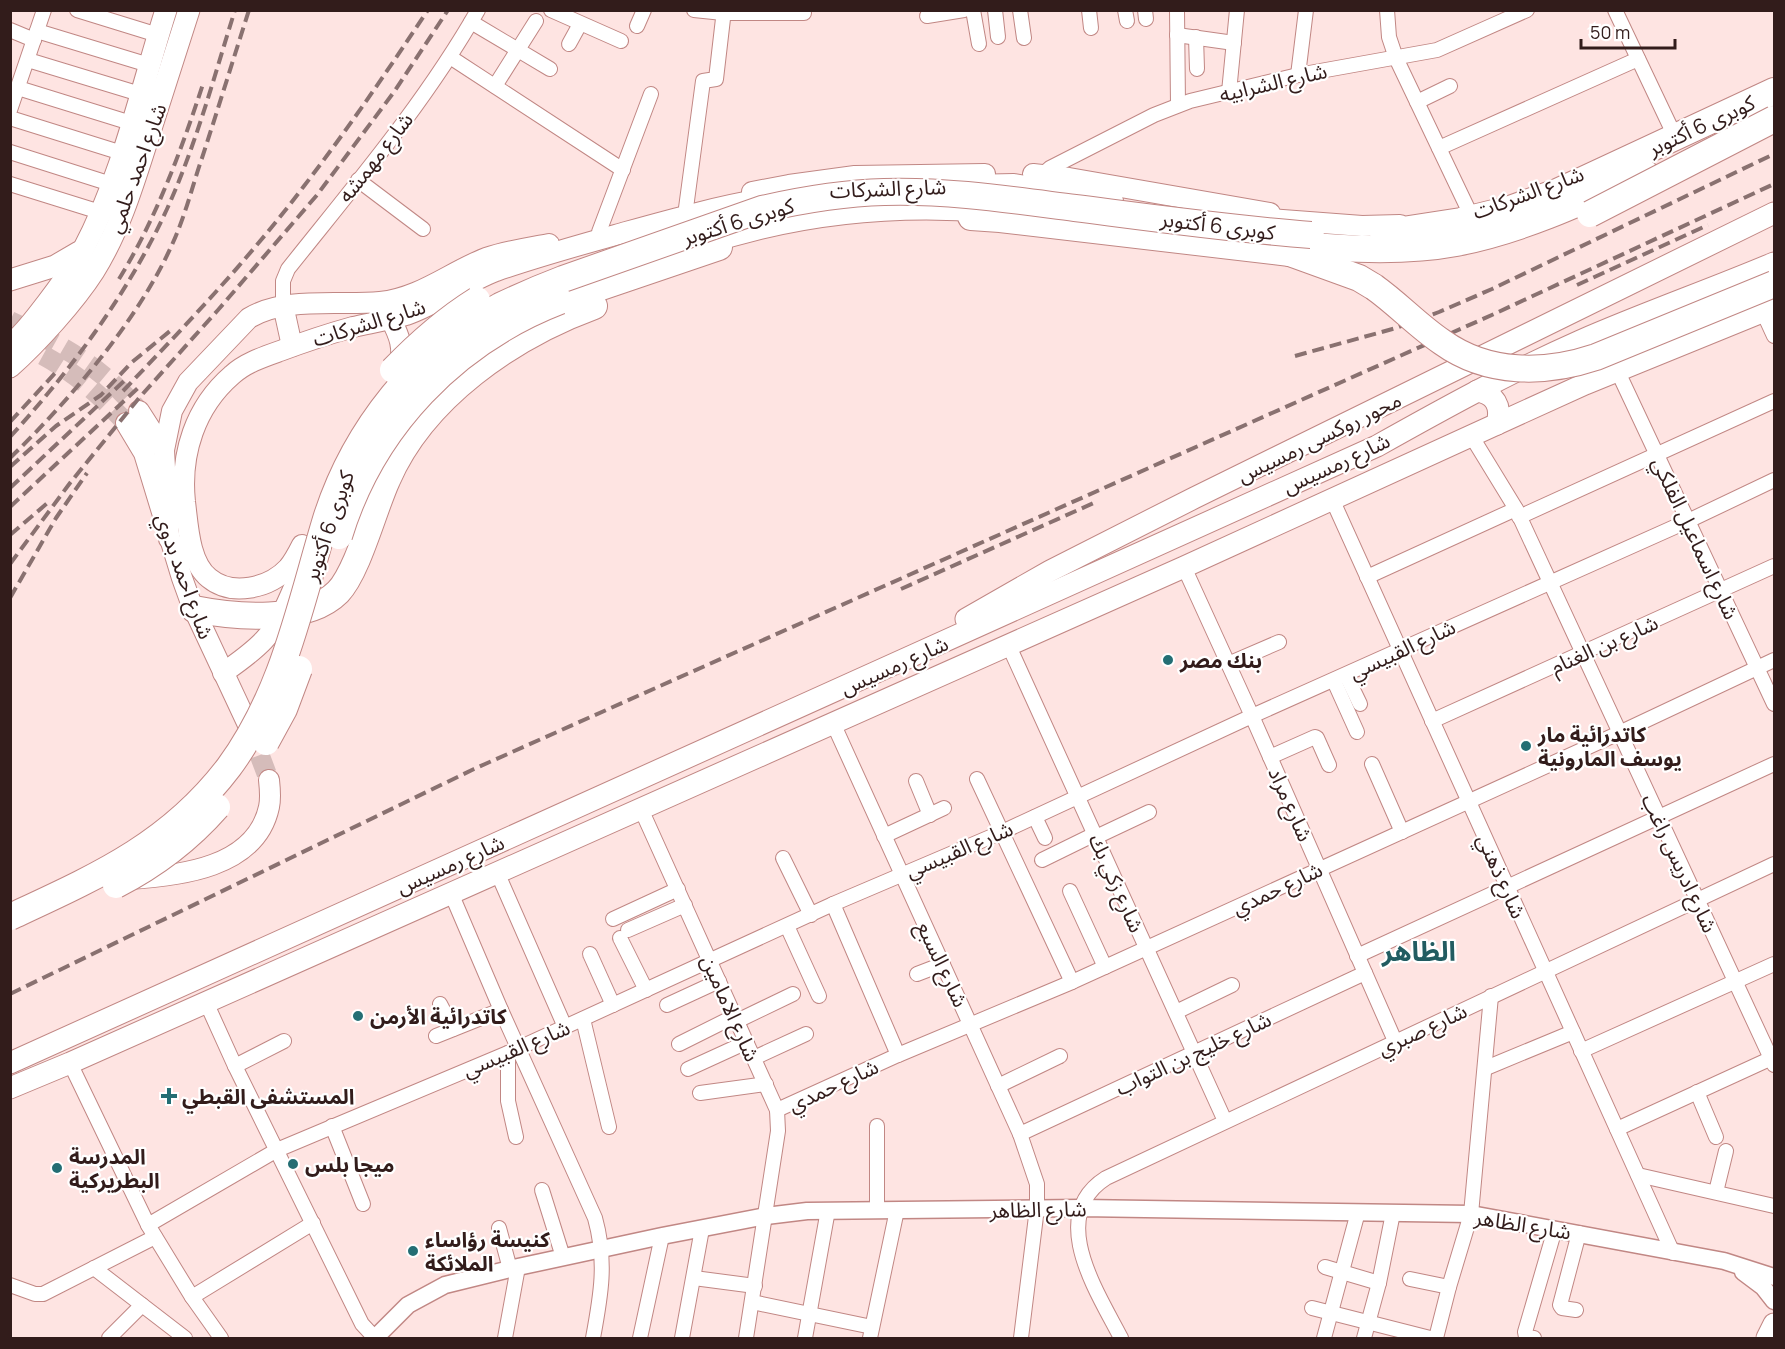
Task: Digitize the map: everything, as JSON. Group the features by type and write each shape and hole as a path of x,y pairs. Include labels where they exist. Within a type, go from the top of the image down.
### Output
{"highway":[{"name":"كوبرى 6 أكتوبر","path":"10,936 146,869 170,852 207,819 249,770 274,728 295,685 342,525 371,459 389,432 431,383 455,361 482,341 540,309 724,234 762,209 791,202 886,192 992,197 1261,231 1311,235 1361,235 1451,223 1509,209 1557,192 1666,145 1774,91"},
{"name":"كوبرى 6 أكتوبر","path":"10,916 105,872 133,856 185,816 208,793 247,740 277,682 327,516 354,453 372,423 416,369 442,346 499,307 530,292 724,234 759,233 832,220 887,216 931,215 1000,219 1368,260 1474,253 1526,240 1590,214 1774,119"},
{"path":"10,930 108,884 170,845 207,813 239,777 281,705 291,680 318,583 356,475 386,422 438,363 466,342 504,319 550,296 704,242 771,223 863,208 948,207 1005,210 1293,245 1350,248 1455,244 1519,226 1565,209 1666,145 1774,124"},
{"path":"194,609 224,615 281,615 314,606 338,592 348,579 387,477 408,443 430,414 457,387 487,361 514,343 590,307 711,263 721,255 724,234 710,221 683,223 642,234 557,263 507,284 445,321 418,343 391,372 363,408 334,457 302,545"},
{"path":"1290,253 1374,287 1392,299 1443,343 1464,354 1487,364 1514,369 1552,369 1574,365 1774,284"}],"main road":[{"name":"شارع احمد حلمي","path":"10,345 35,319 52,296 82,250 100,212 122,153 166,10"},
{"name":"شارع احمد حلمي","path":"10,367 47,330 93,273 107,248 128,201 189,10"},
{"name":"شارع الشركات","path":"302,545 296,558 287,569 262,585 248,588 220,585 200,568 188,525 184,495 191,435 201,412 215,391 255,360 387,310 487,258 599,232 686,208 789,185 885,174 1039,181 1259,212 1311,217 1415,219 1468,209 1512,197 1666,145 1774,80"},
{"name":"شارع الشركات","path":"170,539 164,450 172,411 188,382 249,318 261,311 283,305 387,310 407,314 497,271 564,249 730,204 853,186 1014,184 1039,181 1204,214 1362,226 1411,225 1459,216 1527,197 1774,86"},
{"path":"1005,210 1020,205 1026,200 1039,181"},
{"path":"1039,181 1036,203 1047,215"},
{"name":"محور روكسى رمسيس","path":"872,675 1005,596 1083,554 1774,213"},
{"path":"10,280 55,266 82,250"},
{"name":"شارع رمسيس","path":"10,1063 1377,446 1477,391 1577,342 1774,263"},
{"path":"283,305 292,346"},
{"name":"شارع رمسيس","path":"10,1088 1184,567 1586,384 1769,309"},
{"path":"223,673 266,639 281,615 305,562 345,455 399,371 402,344 398,330 387,310"},
{"path":"1577,342 1568,357 1568,366 1578,381 1586,384"},
{"path":"1477,391 1493,398 1498,406 1500,415 1497,424"},
{"name":"شارع احمد بدوي","path":"164,450 132,417 194,609 249,727"},
{"path":"10,925 100,883 187,873 210,867 228,858 253,838 266,817 271,800 269,780"},
{"path":"1767,1338 1774,1324"}],"street":[{"path":"44,10 36,35 20,66 13,99 131,123"},
{"path":"77,10 158,35"},
{"path":"551,10 621,41"},
{"path":"637,26 644,10"},
{"path":"694,10 804,14"},
{"path":"995,10 998,37"},
{"path":"1020,10 1024,38"},
{"path":"1089,10 1091,28"},
{"path":"1177,10 1178,105"},
{"path":"1229,92 1237,10"},
{"path":"1298,75 1306,10"},
{"path":"1387,10 1389,38 1396,58 1468,209"},
{"name":"شارع الشرابيه","path":"1039,181 1050,168 1143,120 1178,105 1298,75 1437,50 1498,16 1527,10"},
{"path":"1615,10 1638,59 1666,145"},
{"path":"927,16 964,11 979,44"},
{"path":"686,208 702,81 716,79 723,12"},
{"path":"475,16 519,50 550,69"},
{"name":"شارع مهمشه","path":"283,305 283,281 288,269 450,57 475,16"},
{"path":"495,86 536,21"},
{"path":"569,44 580,24"},
{"path":"10,30 149,65"},
{"path":"1177,35 1234,43"},
{"path":"1196,38 1197,69"},
{"path":"450,57 623,170"},
{"path":"1439,148 1638,59"},
{"path":"20,66 140,94"},
{"path":"1417,102 1450,86"},
{"path":"599,232 651,94"},
{"path":"10,118 122,153"},
{"path":"10,152 111,184"},
{"path":"358,180 423,230"},
{"path":"10,184 100,212"},
{"path":"1769,309 1774,336"},
{"name":"شارع اسماعيل الفلكي","path":"1618,372 1774,704"},
{"path":"1367,577 1658,456 1774,401"},
{"name":"شارع ادريس راغب","path":"1472,437 1518,513 1773,1060"},
{"name":"شارع القبيسي","path":"10,1285 35,1294 43,1294 94,1268 277,1150 513,1050 710,962 832,904 1002,832 1252,716 1551,583 1774,480"},
{"name":"شارع ذهني","path":"1332,499 1673,1253"},
{"name":"شارع بن الغنام","path":"1432,721 1774,566"},
{"name":"شارع مراد","path":"1184,567 1395,1041"},
{"path":"1228,664 1279,642"},
{"name":"شارع زكي بك","path":"1008,644 1226,1121"},
{"name":"شارع حمدي","path":"777,1110 898,1055 1072,982 1774,660"},
{"path":"1340,678 1360,704"},
{"path":"1340,678 1357,732"},
{"name":"شارع السبع","path":"833,723 1033,1167 1037,1184 1037,1208 1021,1338"},
{"path":"1270,757 1315,737 1329,765"},
{"path":"1372,764 1402,832"},
{"path":"1357,956 1774,764"},
{"path":"977,779 1072,982"},
{"path":"916,781 930,815"},
{"path":"884,836 944,808"},
{"name":"شارع الامامين","path":"641,809 777,1110 778,1131 746,1338"},
{"path":"1042,860 1149,812"},
{"path":"1035,817 1045,838"},
{"path":"783,858 811,915"},
{"name":"شارع صبري","path":"1082,1208 1086,1195 1106,1178 1774,864"},
{"path":"497,872 565,1027"},
{"path":"613,919 678,889"},
{"path":"1070,891 1105,967"},
{"path":"451,893 501,1010 513,1050 590,1203 602,1248 602,1283 593,1338"},
{"path":"832,904 898,1055"},
{"path":"646,990 624,934 686,905"},
{"path":"787,926 819,996"},
{"path":"590,954 613,1005"},
{"path":"918,974 943,964"},
{"path":"1581,1051 1774,964"},
{"name":"شارع خليج بن التواب","path":"1020,1134 1365,973"},
{"path":"667,1005 719,981"},
{"path":"1176,1011 1232,985"},
{"path":"679,1044 793,994"},
{"path":"1436,1338 1471,1214 1491,996"},
{"path":"206,1002 235,1066 362,1324 375,1338"},
{"path":"440,1004 453,1029"},
{"path":"436,1036 501,1010"},
{"path":"583,1019 609,1127"},
{"path":"1486,1068 1573,1032"},
{"path":"754,1058 806,1034"},
{"path":"235,1066 284,1041"},
{"path":"688,1069 747,1042"},
{"path":"513,1050 508,1101 516,1137"},
{"path":"998,1086 1060,1056"},
{"path":"1617,1129 1773,1060"},
{"path":"70,1063 151,1231 192,1297 221,1338"},
{"path":"700,1093 766,1083"},
{"path":"1697,1092 1716,1137"},
{"path":"332,1126 363,1204"},
{"path":"877,1126 877,1210"},
{"path":"1716,1192 1726,1151"},
{"path":"1638,1175 1774,1206"},
{"path":"542,1190 563,1257"},
{"path":"1082,1208 1078,1228 1079,1248 1086,1268 1121,1338"},
{"name":"شارع الظاهر","path":"375,1338 389,1322 418,1298 445,1285 602,1248 765,1215 828,1210 1082,1208 1471,1214 1724,1261 1774,1277"},
{"path":"805,1338 828,1210"},
{"path":"752,1302 810,1314 871,1333 897,1210"},
{"path":"1324,1338 1358,1212"},
{"path":"1364,1338 1379,1283 1393,1213"},
{"path":"192,1297 313,1223"},
{"path":"499,1228 514,1268 505,1338"},
{"path":"682,1338 702,1229"},
{"path":"1534,1338 1526,1336 1524,1332 1556,1229"},
{"path":"1576,1310 1562,1308 1560,1305 1579,1233"},
{"path":"640,1338 662,1236"},
{"name":"شارع الظاهر","path":"1724,1261 1751,1277 1774,1301"},
{"path":"1325,1267 1379,1283"},
{"path":"94,1268 185,1338"},
{"path":"694,1278 755,1286"},
{"path":"1410,1279 1449,1287"},
{"path":"109,1338 142,1305"},
{"path":"1312,1308 1430,1338"}],"tunnel":[{"path":"10,321 80,358 111,382 139,411"},
{"path":"16,342 48,358 76,376 101,397 126,423"},
{"path":"249,727 269,780"}],"railway":[{"path":"10,437 98,329 152,240 187,160 235,10"},
{"path":"10,458 83,380 129,320 165,259 185,211 249,10"},
{"path":"123,391 216,291 283,213 352,121 428,10"},
{"path":"10,564 70,483 139,398 317,195 394,92 448,10"},
{"path":"119,279 145,233 167,184 203,84"},
{"path":"1295,356 1396,328 1439,312 1492,289 1774,154"},
{"path":"10,994 474,769 1494,314 1774,184"},
{"path":"1577,285 1708,225"},
{"path":"10,467 56,426 101,395 131,363 170,331"},
{"path":"10,422 57,371"},
{"path":"10,488 124,381"},
{"path":"10,507 138,388"},
{"path":"10,598 56,518 87,473"},
{"path":"10,535 51,500"},
{"path":"901,589 1096,502"}],"place":[{"name":"بنك مصر","path":"1168,660"},
{"name":"كاتدرائية مار يوسف المارونية","path":"1526,746"},
{"name":"كاتدرائية الأرمن","path":"358,1016"},
{"name":"المستشفى القبطي","path":"169,1096"},
{"name":"ميجا بلس","path":"293,1164"},
{"name":"المدرسة البطريركية","path":"57,1168"},
{"name":"كنيسة رؤاساء الملائكة","path":"413,1251"}],"district":[{"name":"الظاهر","path":"1419,950"}]}
